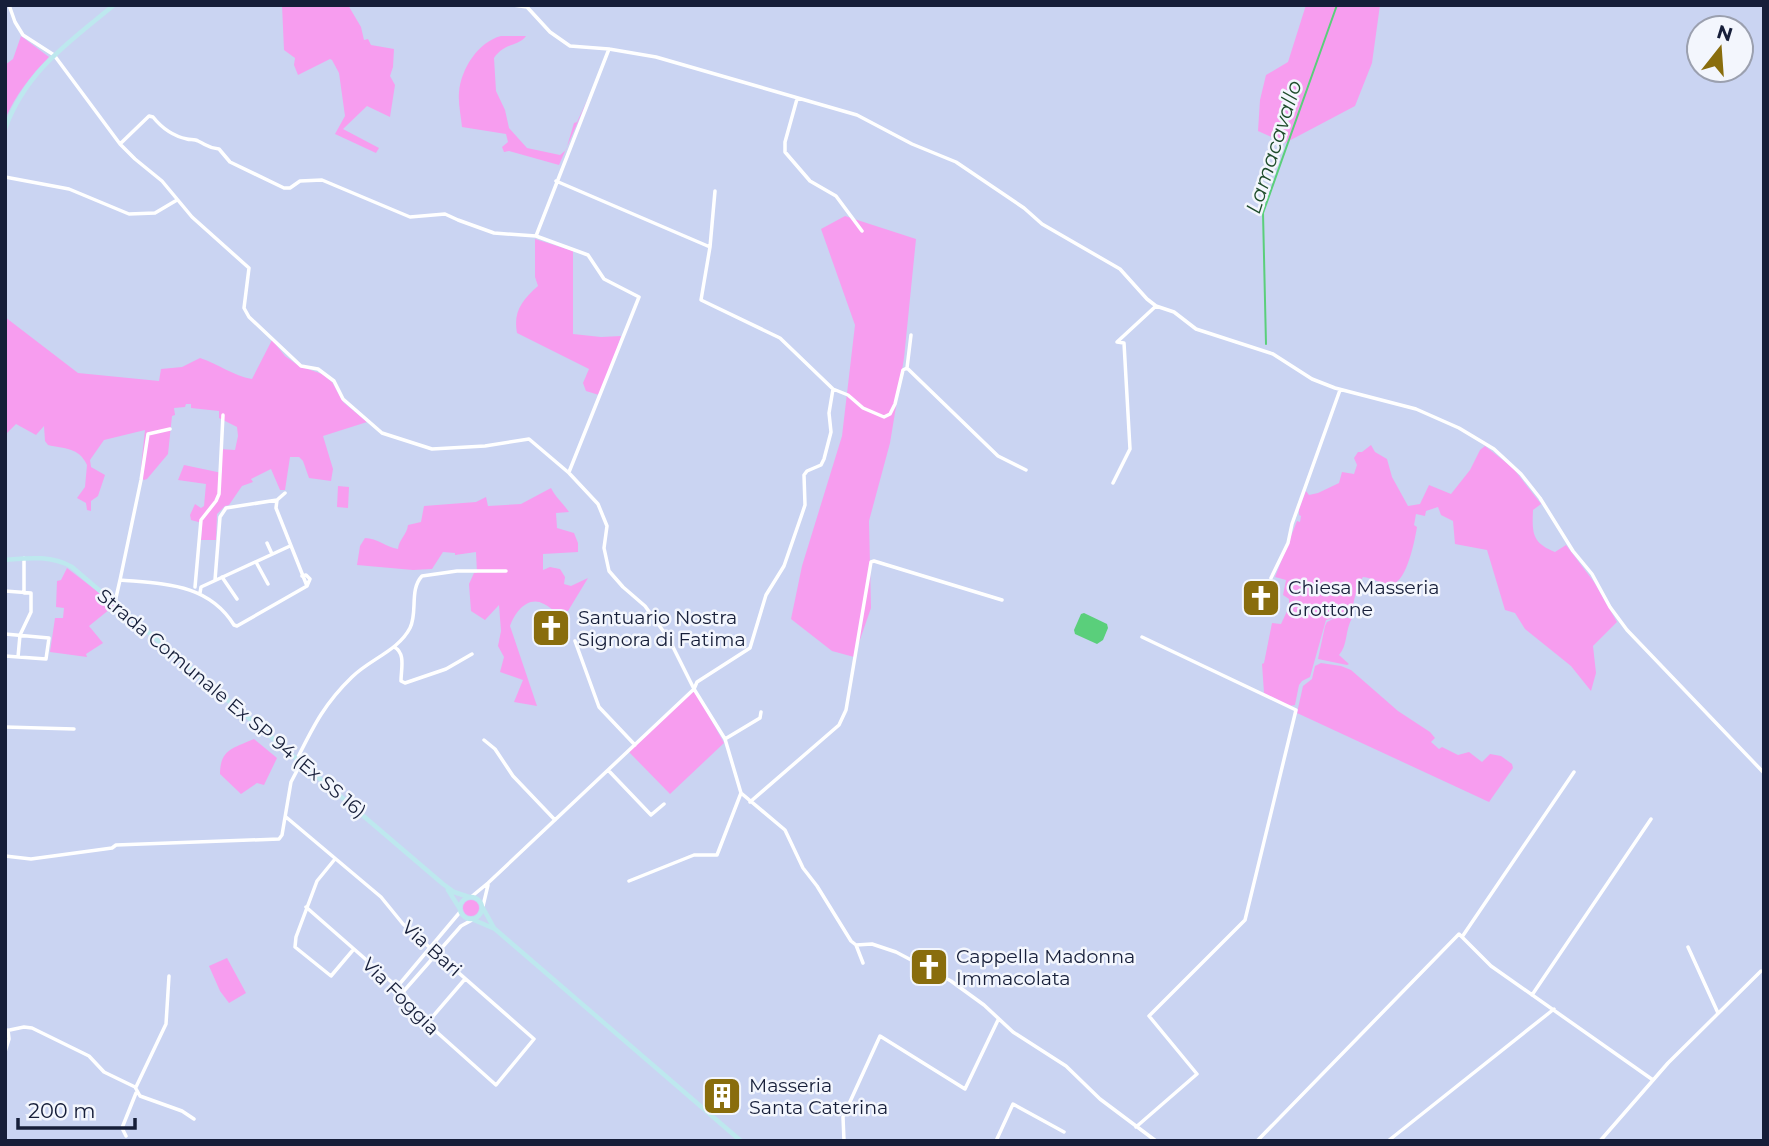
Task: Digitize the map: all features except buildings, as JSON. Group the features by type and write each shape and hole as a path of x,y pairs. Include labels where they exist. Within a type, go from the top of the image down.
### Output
{"main road":[{"path":"5,129 14,104 25,87 54,55 114,5"},
{"name":"Strada Comunale Ex SP 94 (Ex SS 16)","path":"5,560 24,558 64,563 300,759 443,884 454,892 470,897"},
{"name":"Strada Comunale Ex SP 94 (Ex SS 16)","path":"443,884 455,899 460,911"},
{"path":"495,929 478,900 470,897 463,901 460,911 465,918 495,929 741,1141"},
{"path":"473,920 482,913 483,906"}],"street":[{"path":"9,5 23,35 54,55 120,144 162,181 177,200 248,268 244,308 249,317 301,366 318,369 334,381 343,399 382,433 432,449 485,446 529,439 569,473 598,504 607,526 604,548 608,571 622,587 646,606 669,639 694,689 724,739 741,793 785,830 803,868 850,941 856,945 863,963"},
{"path":"513,5 527,7 550,33 570,46 656,57 857,115 912,144 956,162 1024,208 1042,224 1120,269 1147,299 1174,312 1196,329 1273,354 1312,379 1340,390 1416,409 1459,428 1494,449 1521,474 1540,498 1573,551 1592,574 1609,607 1627,630 1764,773"},
{"path":"536,236 609,49"},
{"path":"797,99 785,142 785,152 810,181 836,195 862,231"},
{"path":"120,144 149,116 168,131 199,141 206,147 219,149 230,162 284,188 290,188 300,181 322,180 410,217 445,214 494,233 536,236 588,255 604,279 639,297 569,473"},
{"path":"5,177 69,190 129,214 155,213 177,200"},
{"path":"556,181 710,247"},
{"path":"715,191 710,247 701,300 780,338 833,388 863,408 888,417 895,404 903,370 907,368 911,335"},
{"path":"1114,482 1130,449 1124,343 1117,342 1157,306"},
{"path":"907,368 998,456 1026,470"},
{"path":"470,897 635,745 694,689 703,677 751,645 766,595 784,566 805,505 804,475 821,465 824,459 831,432 829,413 833,388"},
{"path":"1271,578 1288,542 1340,390"},
{"path":"193,587 201,520 219,494 223,415"},
{"path":"115,603 148,434 170,429"},
{"path":"215,579 220,517 226,508 277,500 285,493"},
{"path":"193,587 219,607 237,626 307,586 276,508 277,500"},
{"path":"267,543 272,554"},
{"path":"120,580 201,587 290,546"},
{"path":"24,558 24,593"},
{"path":"257,562 268,584"},
{"path":"750,802 839,725 846,710 871,562 1002,600"},
{"path":"5,856 31,859 102,850 116,845 281,838 291,782 312,725 354,674 400,642 414,617 415,587 422,576 457,571 506,571"},
{"path":"222,577 237,599"},
{"path":"200,593 201,587"},
{"path":"5,591 31,593 31,612 20,635 18,657"},
{"path":"5,634 49,638 46,659 5,656"},
{"path":"1136,1127 1197,1074 1149,1016 1245,920 1296,710 1142,637"},
{"path":"575,641 599,707 635,745"},
{"path":"394,647 400,649 402,654 401,681 405,683 446,669 472,654"},
{"path":"724,739 760,719 761,712"},
{"path":"5,727 74,729"},
{"path":"484,740 495,749 513,776 555,820"},
{"path":"608,769 651,815 664,804"},
{"path":"1462,937 1574,772"},
{"path":"629,881 694,855 717,855 741,793"},
{"name":"Via Bari","path":"286,817 381,897 403,924 534,1039 496,1085"},
{"path":"1532,995 1651,819"},
{"path":"335,859 317,881 295,947 331,976 354,949"},
{"path":"483,906 484,891 488,883"},
{"name":"Via Foggia","path":"306,908 403,992 427,1023 496,1085"},
{"path":"397,987 460,911"},
{"path":"403,992 461,926 473,920"},
{"path":"1257,1141 1459,934 1491,966 1653,1080"},
{"path":"856,945 872,944 951,981 984,1005 999,1020 1066,1066 1100,1099 1156,1141"},
{"path":"1688,947 1718,1013"},
{"path":"1600,1141 1668,1063 1760,971"},
{"path":"126,1136 122,1128 166,1024 169,976"},
{"path":"427,1023 466,979"},
{"path":"1388,1141 1554,1009"},
{"path":"844,1141 844,1117 880,1037 965,1089 999,1020"},
{"path":"5,1052 9,1039 6,1030 32,1028 89,1056 104,1072 136,1091 194,1119"},
{"path":"996,1141 1013,1104 1064,1132"}],"shaded area":[{"path":"282,5 348,5 361,27 364,40 368,39 371,45 394,49 390,76 395,85 390,117 367,106 343,129 379,148 376,153 335,134 345,116 339,73 330,59 298,75 294,65 295,58 284,50"},
{"path":"1306,5 1380,5 1372,63 1355,106 1285,143 1258,131 1260,100 1266,75 1288,62"},
{"path":"21,36 49,57 24,86 5,119 5,65 13,59"},
{"path":"501,36 526,36 503,49 494,58 496,91 505,110 509,128 527,148 560,155 565,151 559,165 509,151 504,152 502,147 508,142 506,134 462,127 459,96 463,74 478,50"},
{"path":"591,92 567,147 574,123 577,122"},
{"path":"845,216 916,239 904,358 890,443 869,521 871,608 854,657 832,651 791,619 802,566 842,436 855,325 821,229"},
{"path":"535,239 573,251 573,334 621,336 599,395 586,391 583,383 589,369 517,333 516,319 520,307 538,286 535,277"},
{"path":"5,317 78,373 159,381 161,369 182,367 200,358 252,379 272,340 285,356 299,366 322,374 332,382 343,402 367,422 323,436 333,469 331,481 309,478 303,461 299,457 290,457 285,490 280,490 271,469 251,479 253,482 242,486 229,505 217,514 216,540 201,540 202,523 191,520 190,515 195,504 201,508 204,506 206,484 178,480 184,465 222,473 220,449 235,450 238,436 237,427 219,418 219,411 191,408 191,404 186,404 185,407 174,408 168,454 147,479 140,477 145,430 104,440 90,460 91,467 105,475 98,496 91,501 91,511 87,510 86,503 77,498 85,487 87,465 80,455 48,445 45,441 44,426 36,435 16,424 5,435"},
{"path":"1371,445 1375,452 1387,459 1392,477 1408,506 1420,504 1429,485 1451,494 1485,446 1513,468 1541,504 1533,510 1533,531 1538,541 1555,552 1566,545 1594,582 1617,622 1593,646 1596,673 1591,691 1571,666 1525,629 1515,613 1505,610 1487,550 1455,544 1453,521 1441,515 1438,507 1426,511 1425,516 1416,514 1414,525 1417,527 1412,550 1402,576 1392,584 1363,577 1358,584 1351,613 1326,620 1310,677 1299,685 1295,705 1289,706 1264,693 1262,664 1272,623 1281,624 1289,607 1289,599 1283,595 1286,580 1275,577 1297,521 1300,522 1299,509 1306,491 1309,495 1318,493 1339,483 1342,472 1354,474 1357,465 1354,458 1358,452"},
{"path":"338,486 349,487 348,508 337,507"},
{"path":"551,488 569,512 556,513 557,528 574,533 578,552 543,554 543,570 550,567 560,569 565,577 564,584 571,586 588,578 568,611 558,613 538,602 528,603 515,615 510,626 537,706 514,702 523,680 500,672 504,657 498,646 501,631 499,605 485,620 471,611 469,584 474,573 477,573 476,552 455,555 443,552 432,569 357,565 360,546 365,538 398,549 408,525 421,522 424,506 476,502 486,497 488,506 521,504"},
{"path":"67,568 115,605 89,626 103,643 86,654 87,657 50,652 55,618 63,618 64,608 56,607 57,581 61,580"},
{"path":"1084,613 1107,624 1103,640 1097,644 1075,634 1074,630"},
{"path":"1335,618 1352,618 1339,655 1349,664 1347,665 1318,659 1325,626"},
{"path":"1321,663 1351,670 1398,711 1430,732 1435,738 1431,742 1439,749 1442,747 1458,755 1469,752 1482,762 1490,754 1501,756 1512,764 1513,768 1489,802 1297,713 1303,686 1312,679 1315,666"},
{"path":"694,689 724,743 670,794 629,752"},
{"path":"254,739 277,758 264,785 257,783 241,794 220,774 222,759 234,747"},
{"path":"471,900 477,902 477,914 471,916 465,914 463,908 465,902"},
{"path":"227,958 246,993 229,1003 220,991 209,966"}],"waterway":[{"name":"Lamacavallo","path":"1266,344 1263,213 1337,5"}],"place":[{"name":"Chiesa Masseria Grottone","path":"1261,598"},
{"name":"Santuario Nostra Signora di Fatima","path":"551,628"},
{"name":"Cappella Madonna Immacolata","path":"929,967"},
{"name":"Masseria Santa Caterina","path":"722,1096"}]}
